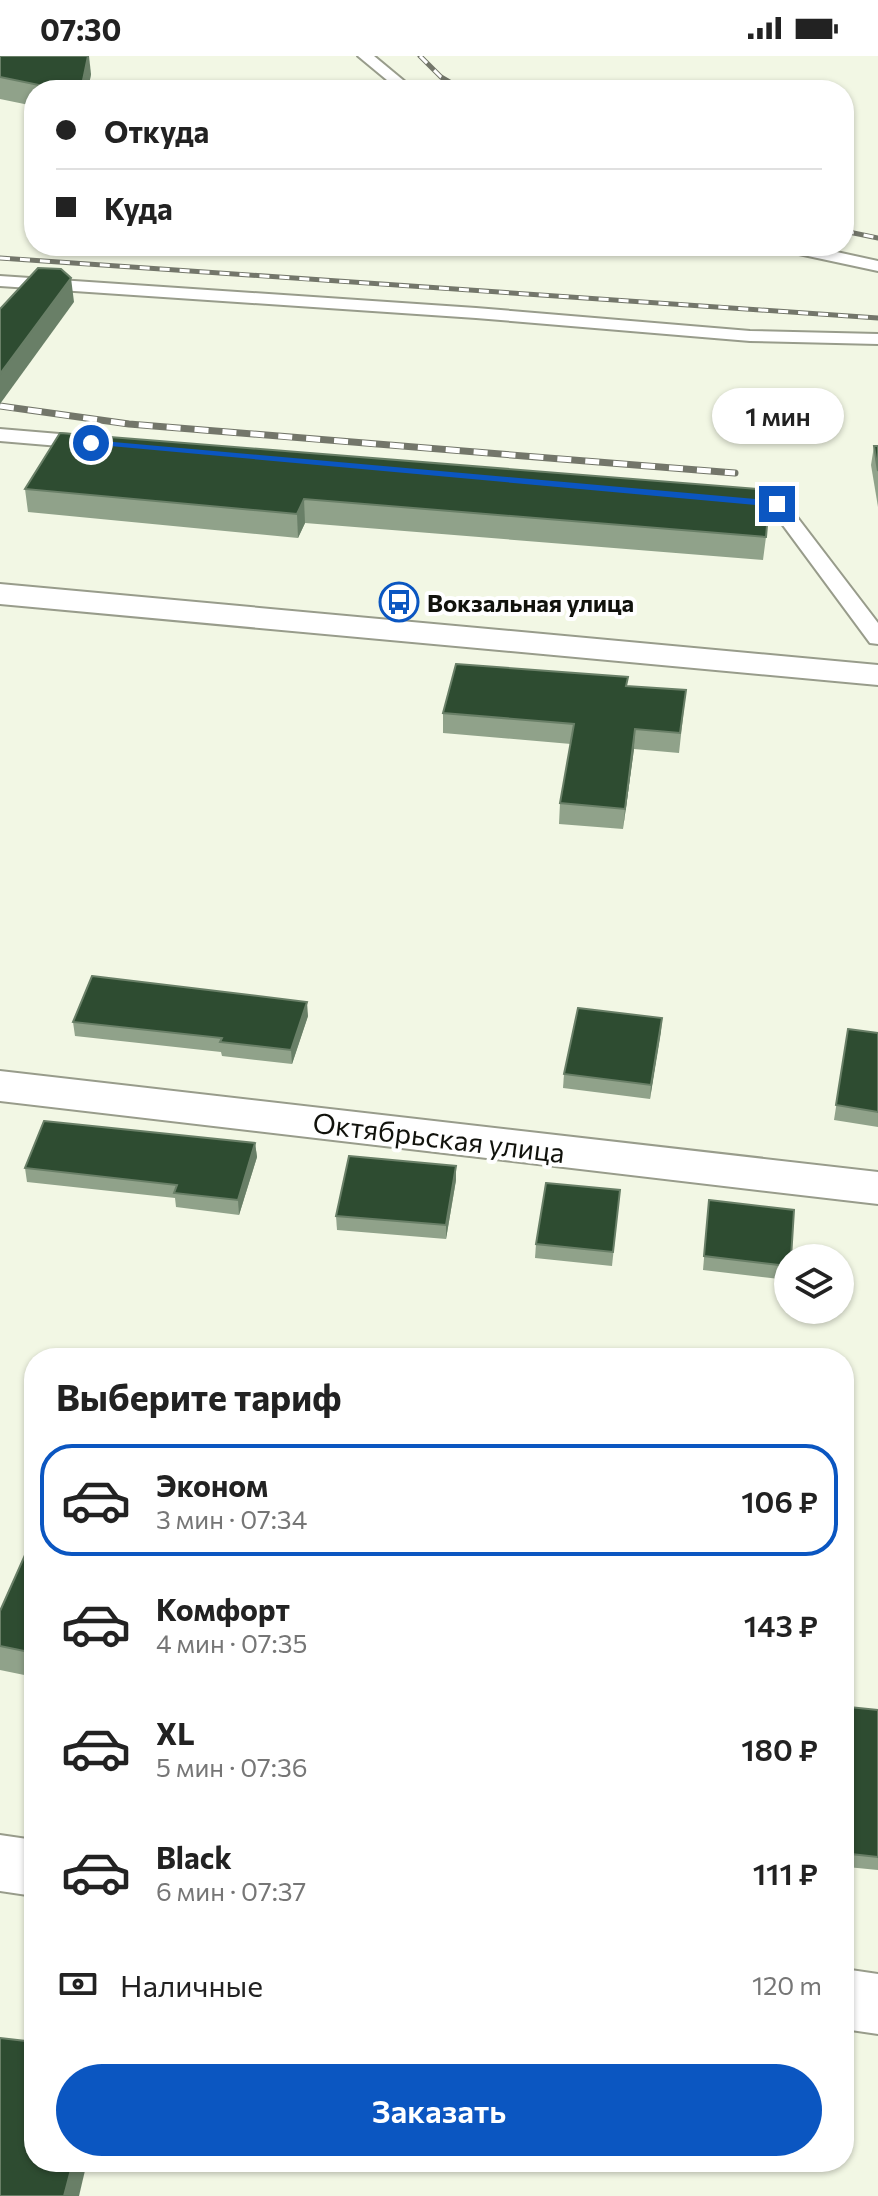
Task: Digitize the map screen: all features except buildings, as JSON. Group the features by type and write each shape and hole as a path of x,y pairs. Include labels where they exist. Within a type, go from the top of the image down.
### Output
{"street":[{"path":"0,594 878,675"},
{"name":"Октябрьская улица","path":"0,1086 878,1188"},
{"path":"0,1863 24,1867"},
{"path":"854,2000 878,2004"}],"lane":[{"path":"365,56 395,80"},
{"path":"832,256 878,266"},
{"path":"0,281 476,313 750,336 878,339"},
{"path":"0,435 122,445"},
{"path":"715,498 777,504 878,638"}],"railway":[{"path":"420,56 446,80"},
{"path":"854,233 878,238"},
{"path":"0,258 878,318"},
{"path":"0,406 129,424 735,473"}],"place":[{"name":"Вокзальная улица","path":"399,602"}],"route":[{"path":"91,443 777,504"}]}
